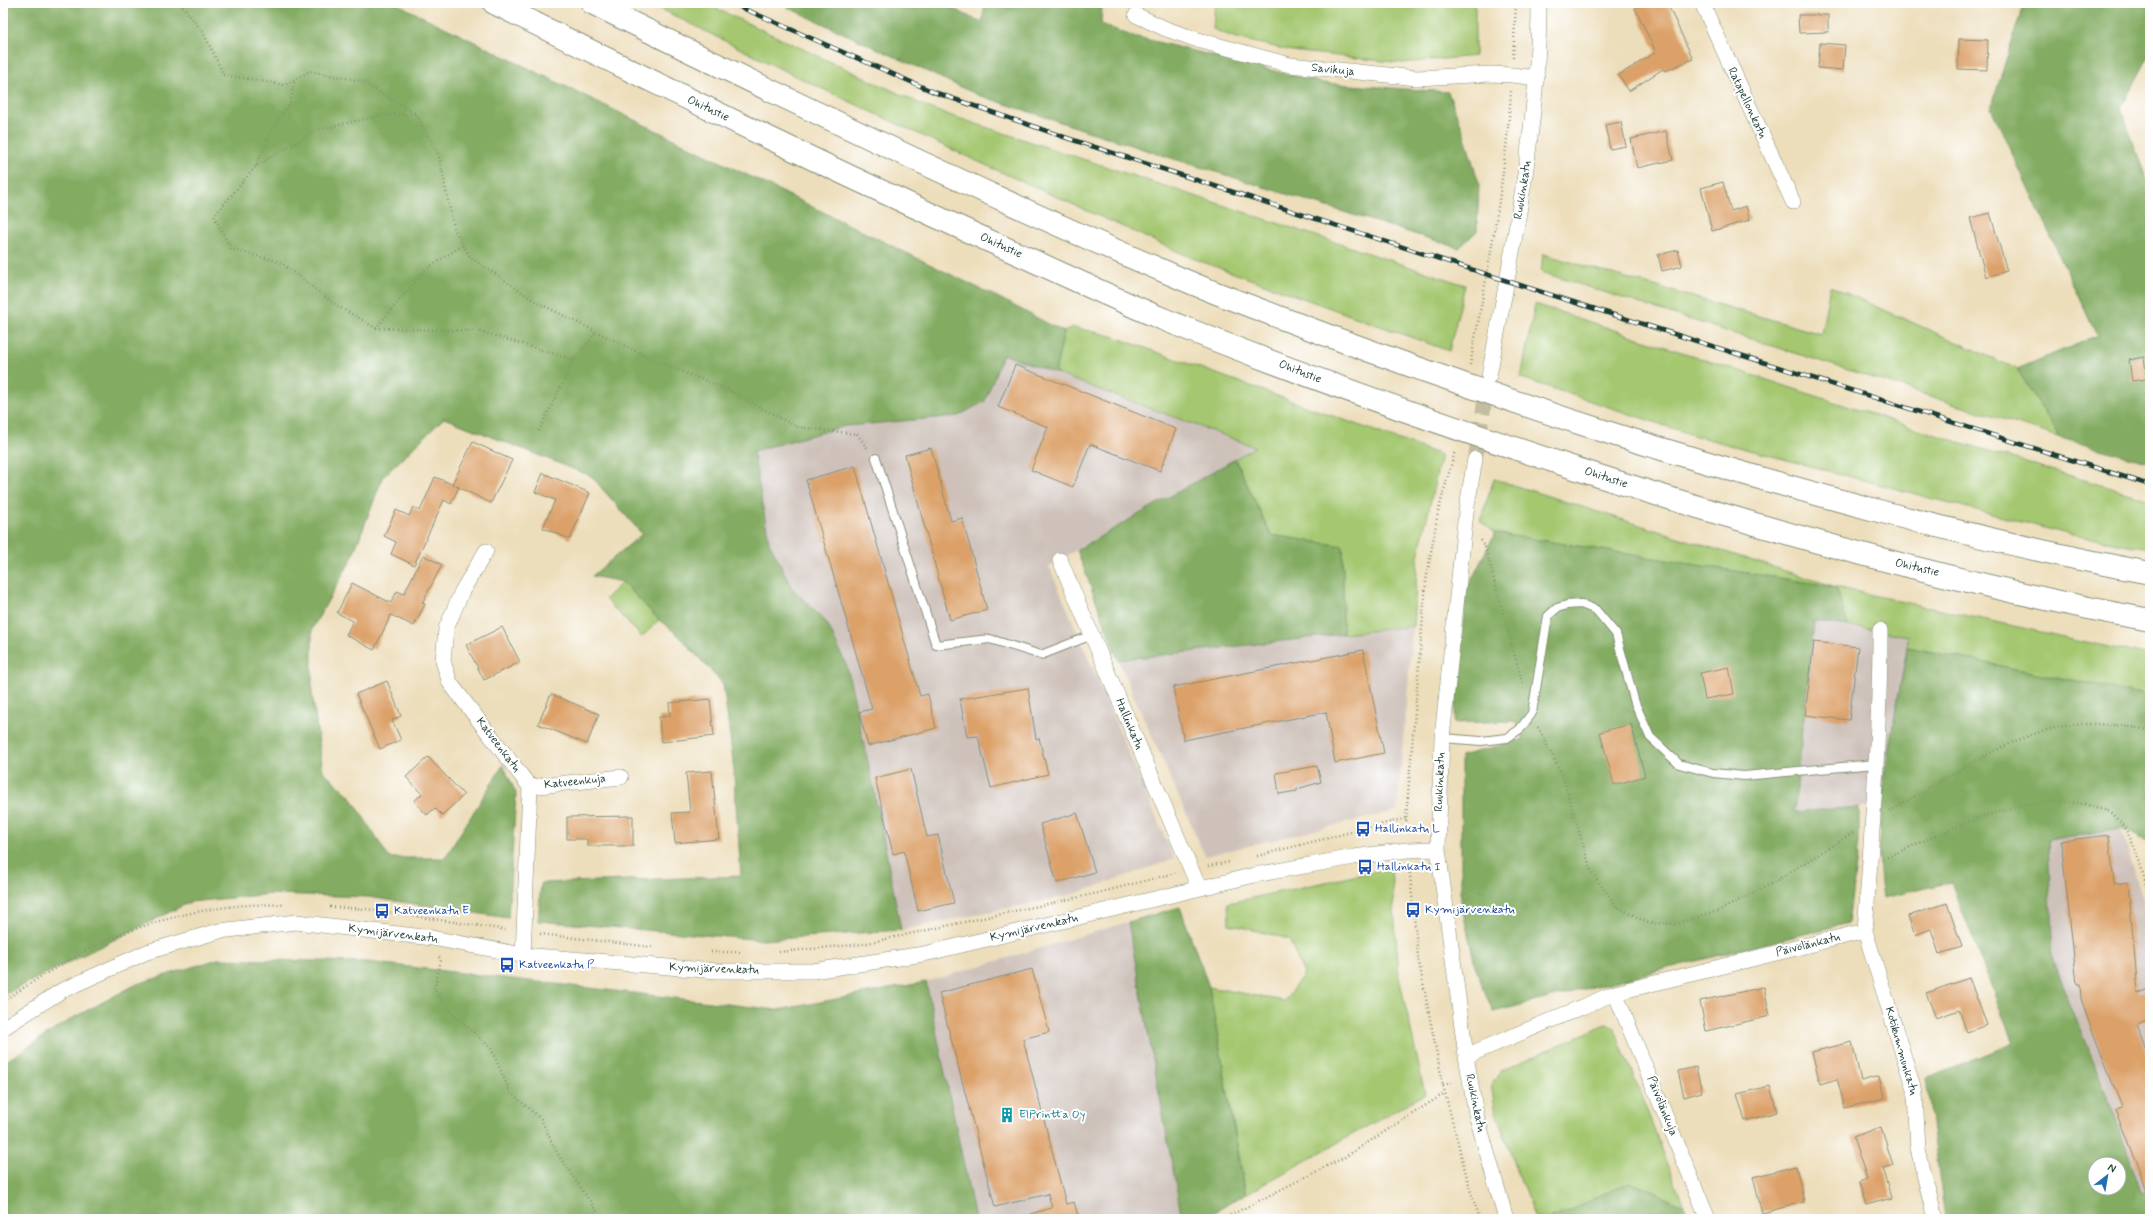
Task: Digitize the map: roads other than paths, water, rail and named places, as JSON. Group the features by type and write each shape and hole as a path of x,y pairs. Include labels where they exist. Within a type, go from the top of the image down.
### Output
{"highway":[{"name":"Ohitustie","path":"494,3 692,102 927,213 1161,318 1346,390 1514,448 1732,518 1873,558 2090,608 2150,620"},
{"path":"592,3 942,174 1180,278 1361,348 1523,406 1704,462 1888,514 2104,564 2150,572"}],"street":[{"name":"Ruukinkatu","path":"1489,376 1524,189 1537,78 1539,3"},
{"name":"Ratapellonkatu","path":"1702,3 1793,202"},
{"name":"Savikuja","path":"1136,15 1166,29 1198,40 1290,65 1417,78 1467,74 1512,74 1537,78"},
{"name":"Ruukinkatu","path":"1475,459 1466,512 1442,738 1438,849 1466,1056 1476,1114 1506,1219"},
{"name":"Katveenkatu","path":"486,551 462,591 446,629 443,661 450,683 530,788"},
{"name":"Hallinkatu","path":"1060,560 1199,888"},
{"path":"1865,932 1875,764 1880,709 1880,630"},
{"name":"Katveenkuja","path":"530,788 620,777"},
{"path":"523,955 530,788"},
{"name":"Kymijärvenkatu","path":"3,1028 61,991 147,952 219,931 296,922 432,938 523,955 717,971 813,971 924,954 1255,875 1407,850 1438,849"},
{"name":"Päivölänkatu","path":"1466,1056 1615,993 1865,932"},
{"name":"Kotikummunkatu","path":"1865,932 1915,1093 1918,1149 1935,1219"},
{"name":"Päivölänkuja","path":"1615,993 1708,1219"}],"lane":[{"path":"876,458 936,645 990,639 1041,655 1092,635"},
{"path":"1442,738 1481,741 1507,738 1520,729 1532,713 1548,616 1556,608 1581,604 1596,610 1616,634 1635,703 1650,737 1679,764 1713,773 1744,776 1875,764"}],"tunnel":[{"path":"1475,459 1488,383"}],"railway":[{"path":"731,3 934,92 1070,139 1529,288 2150,485"}],"place":[{"name":"Hallinkatu L","path":"1363,829"},
{"name":"Hallinkatu I","path":"1365,867"},
{"name":"Kymijärvenkatu","path":"1413,910"},
{"name":"Katveenkatu E","path":"382,911"},
{"name":"Katveenkatu P","path":"507,965"},
{"name":"ElPrintta Oy","path":"1007,1115"}]}
